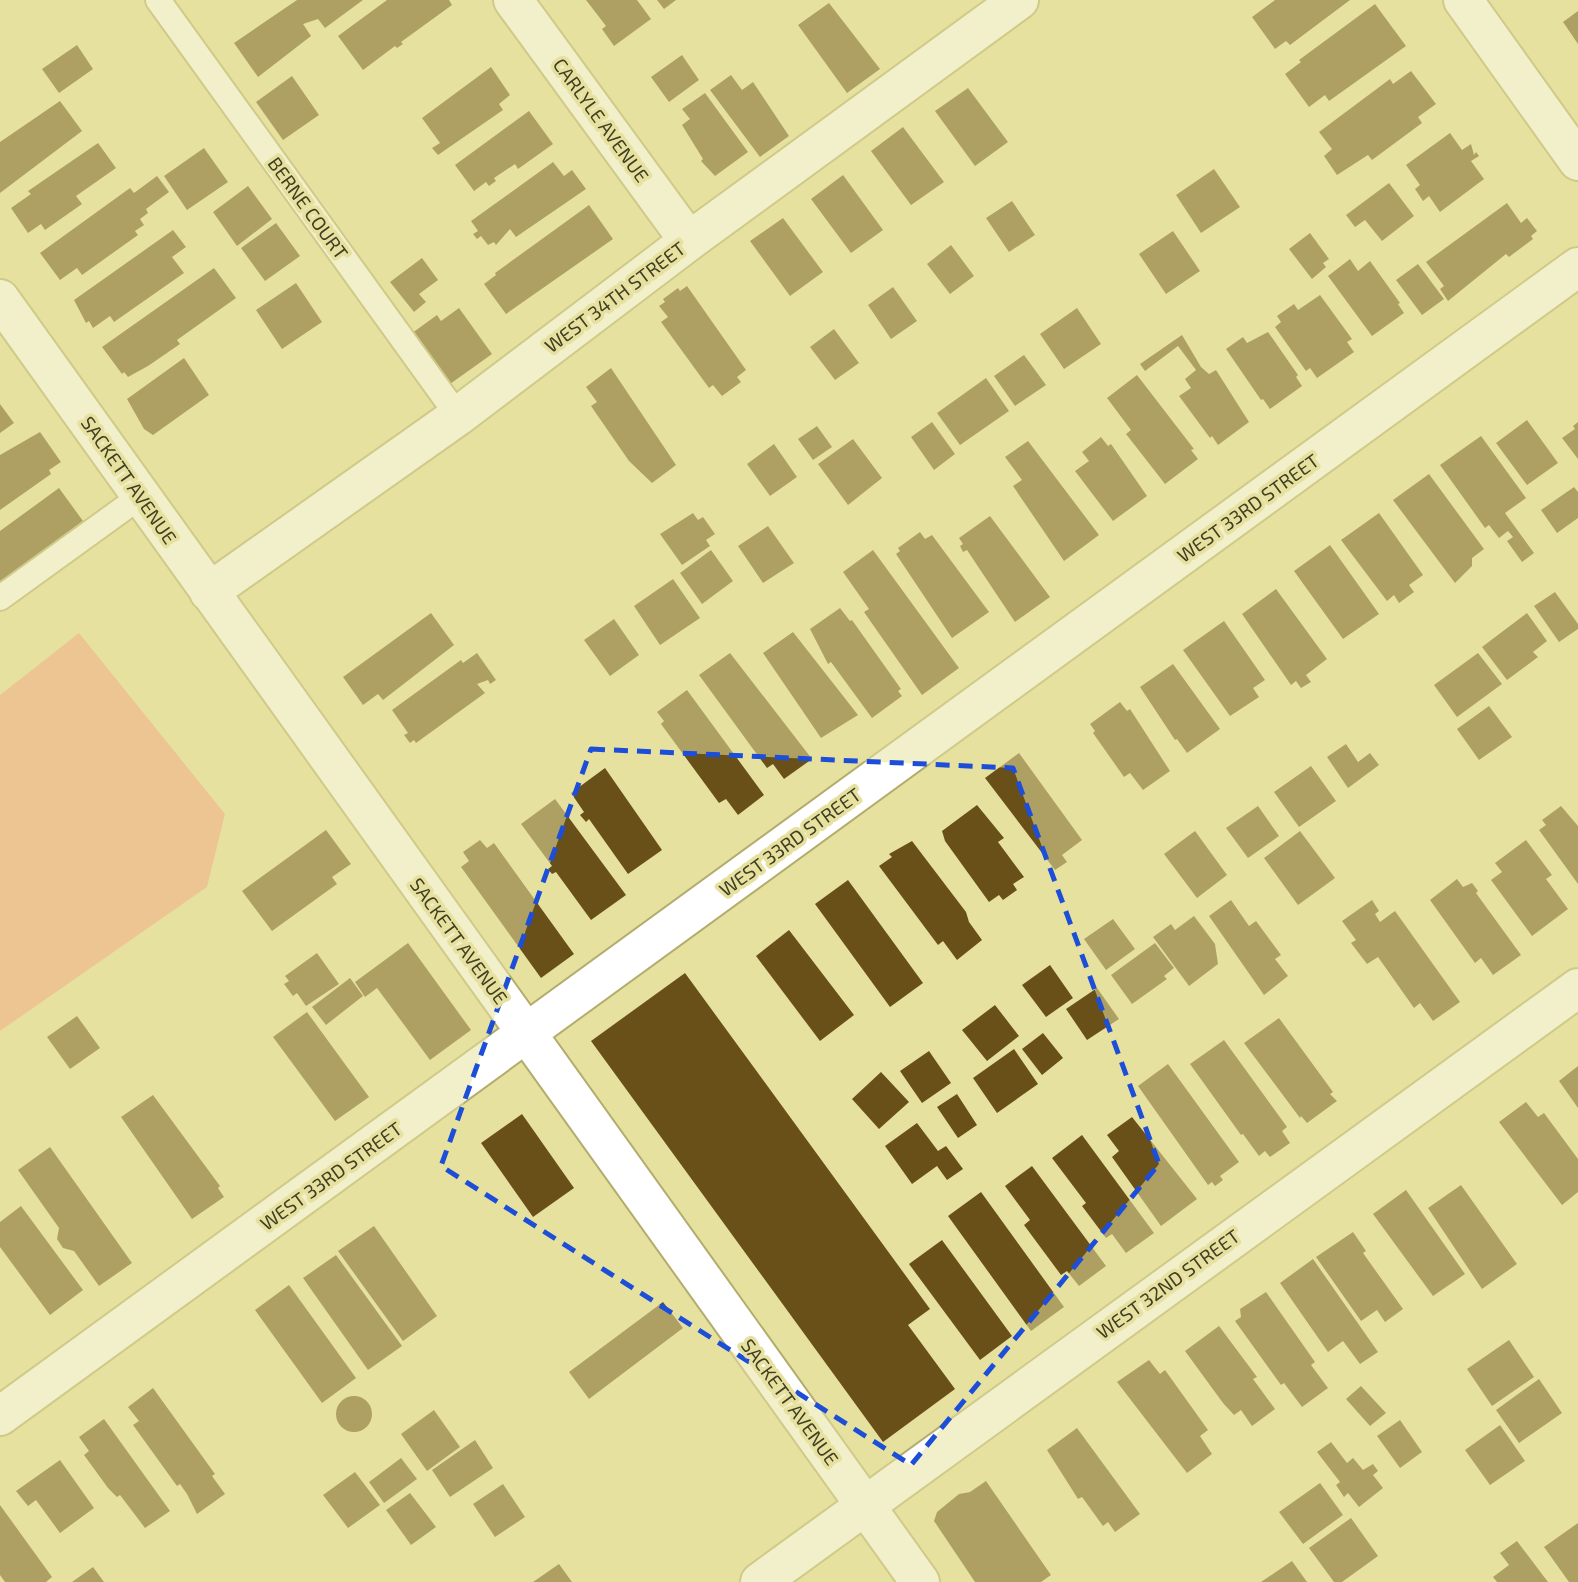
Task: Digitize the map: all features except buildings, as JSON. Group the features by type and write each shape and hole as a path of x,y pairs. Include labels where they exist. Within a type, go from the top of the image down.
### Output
{"street":[{"name":"CARLYLE AVENUE","path":"513,0 689,241"},
{"name":"WEST 34TH STREET","path":"209,593 458,416 689,241 1019,0"},
{"path":"1463,0 1578,161"},
{"name":"WEST 33RD STREET","path":"0,1416 527,1035 1578,267"},
{"name":"SACKETT AVENUE","path":"0,299 920,1582"},
{"name":"WEST 32ND STREET","path":"760,1582 863,1504 1578,988"}],"lane":[{"name":"BERNE COURT","path":"158,0 458,416"},
{"path":"0,598 141,496"}],"highlighted area":[{"path":"591,749 1013,768 1159,1164 911,1465 441,1166"}],"shaded area":[{"path":"79,633 225,814 207,887 0,1031 0,695"}]}
